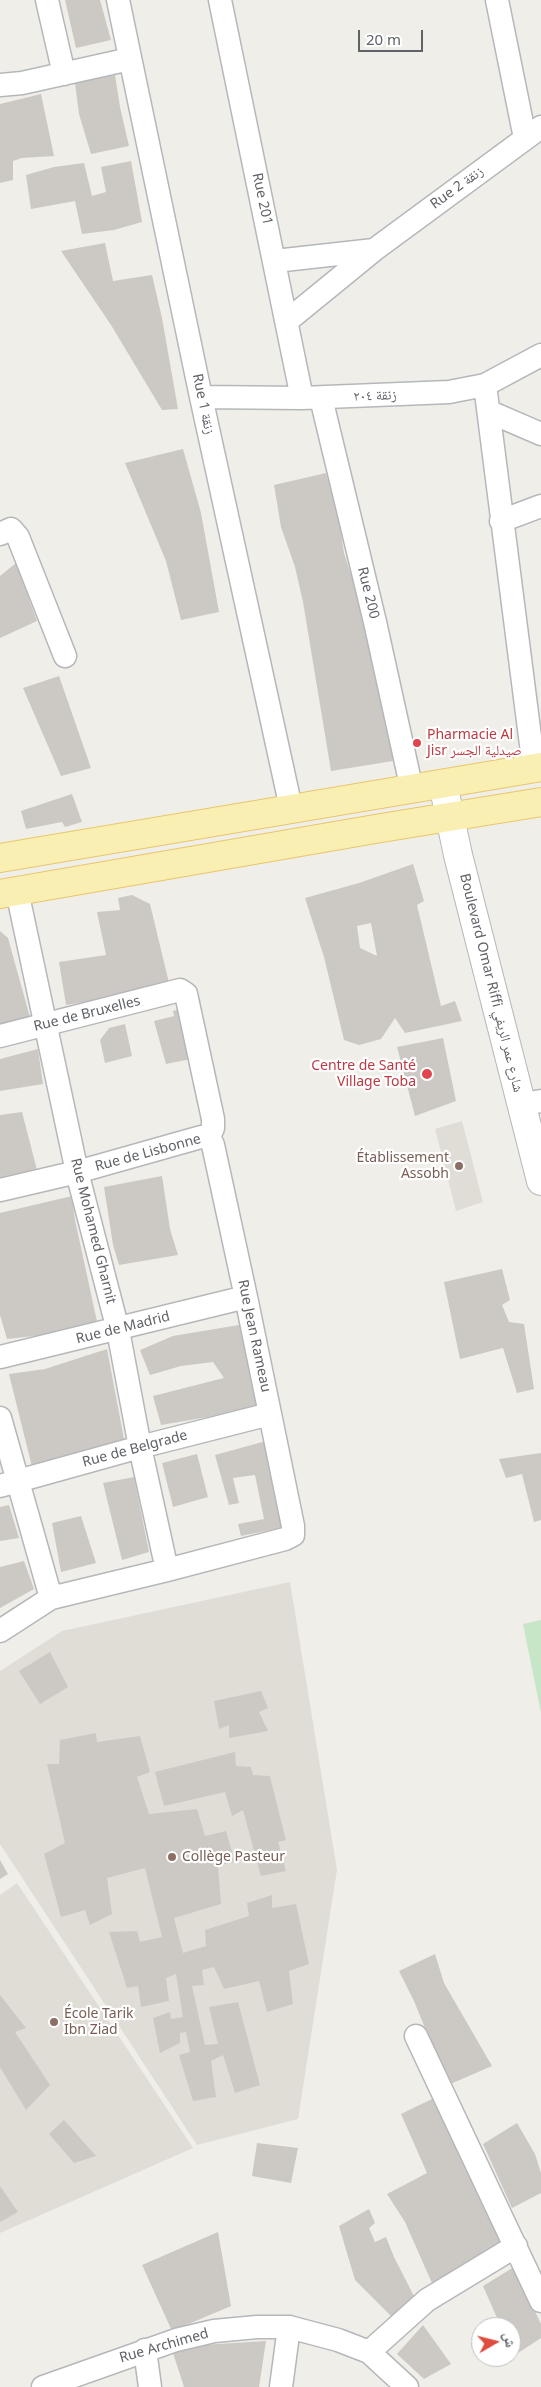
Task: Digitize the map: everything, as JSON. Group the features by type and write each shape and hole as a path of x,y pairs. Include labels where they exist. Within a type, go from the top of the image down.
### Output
{"main road":[{"path":"0,858 537,768"},
{"path":"9,893 541,802"}],"street":[{"path":"47,0 64,74"},
{"name":"Rue 1 زنقة","path":"118,0 201,397 291,808"},
{"name":"Rue 201","path":"220,0 287,320 311,398"},
{"path":"497,0 533,133"},
{"path":"0,85 130,60"},
{"name":"Rue 2 زنقة","path":"287,320 374,250 533,133"},
{"path":"275,261 374,250"},
{"name":"زنقة ٢٠٤","path":"201,397 311,398 449,392 485,385 541,355"},
{"path":"485,385 490,412 501,521 537,768"},
{"name":"Rue 200","path":"311,398 375,622 412,790"},
{"path":"490,412 541,434"},
{"path":"501,521 541,506"},
{"path":"6,532 18,537 65,656"},
{"name":"Boulevard Omar Riffi شارع عمر الريفي","path":"443,784 450,818 531,1102 541,1181"},
{"name":"Rue Mohamed Gharnit","path":"9,893 45,1026 77,1172 118,1330 140,1447 167,1570"},
{"name":"Rue Jean Rameau","path":"167,1570 286,1539 293,1535 294,1526 246,1297 209,1137 213,1128 213,1119 186,994 180,990 174,992"},
{"name":"Rue de Bruxelles","path":"0,1036 174,992"},
{"name":"Rue de Lisbonne","path":"0,1190 77,1172 201,1137 209,1137"},
{"name":"Rue de Madrid","path":"0,1358 246,1297"},
{"name":"Rue de Belgrade","path":"8,1484 140,1447 270,1414"},
{"path":"0,1418 8,1484 51,1598"},
{"path":"0,1631 51,1598 167,1570"},
{"path":"416,2036 541,2301"},
{"path":"407,2387 369,2352 427,2300 516,2246"},
{"name":"Rue Archimed","path":"43,2387 145,2350 214,2331 257,2326 289,2327 338,2340 369,2352"},
{"path":"281,2387 289,2327"},
{"path":"145,2350 150,2387"}],"shaded area":[{"name":"Établissement Assobh","path":"462,1121 483,1202 456,1211 435,1129"},
{"name":"Collège Pasteur","path":"290,1582 337,1870 298,2119 197,2145 0,1844 0,1671 62,1631"},
{"name":"École Tarik Ibn Ziad","path":"17,1883 193,2148 0,2233 0,1895"}],"green space":[{"path":"541,1620 541,1713 523,1624"}],"building":[{"path":"65,0 100,0 111,40 76,48"},
{"path":"115,75 129,146 91,154 79,114 75,83"},
{"path":"41,94 54,156 22,158 13,161 13,180 0,183 0,104"},
{"path":"131,161 142,222 114,230 82,234 75,201 31,209 26,175 54,167 84,163 92,196 106,192 101,167"},
{"path":"105,243 113,281 152,275 162,318 178,409 162,410 111,325 61,251"},
{"path":"183,449 201,513 219,612 181,620 166,561 125,463"},
{"path":"326,473 339,519 344,553 356,590 386,710 393,761 331,771 303,602 295,567 281,527 274,485"},
{"path":"16,563 37,621 0,638 0,576"},
{"path":"59,676 91,768 61,776 23,688"},
{"path":"72,794 82,822 65,827 62,822 26,829 21,811"},
{"path":"413,864 424,901 417,905 441,1006 455,1001 462,1021 405,1033 395,1018 381,1039 359,1045 344,1040 324,957 305,898 359,883","holes":["371,923 377,956 360,948 357,926"]},
{"path":"132,895 150,904 170,987 66,1005 59,962 106,955 97,912 120,910 118,898"},
{"path":"0,931 8,938 31,1021 0,1029"},
{"path":"180,1009 191,1059 166,1064 154,1021 174,1016 173,1011"},
{"path":"125,1024 132,1056 105,1063 100,1040 109,1028"},
{"name":"Centre de Santé Village Toba","path":"443,1038 456,1101 415,1116 397,1047"},
{"path":"38,1049 43,1084 0,1091 0,1059"},
{"path":"22,1112 37,1170 0,1184 0,1115"},
{"path":"162,1176 170,1229 178,1255 119,1265 113,1245 104,1187"},
{"path":"72,1196 75,1220 98,1326 70,1332 7,1339 0,1315 0,1213"},
{"path":"502,1269 510,1300 502,1305 509,1322 524,1324 534,1389 517,1393 503,1348 460,1359 444,1282"},
{"path":"245,1324 260,1405 161,1425 153,1396 224,1378 213,1362 181,1366 150,1375 140,1350 173,1336"},
{"path":"107,1349 124,1439 32,1467 9,1374 45,1369"},
{"path":"266,1441 286,1527 241,1536 238,1524 264,1519 255,1475 233,1478 239,1503 229,1505 215,1455"},
{"path":"541,1453 541,1520 534,1522 522,1474 506,1478 499,1459"},
{"path":"197,1454 208,1497 173,1507 162,1463"},
{"path":"134,1477 149,1552 122,1560 103,1483"},
{"path":"9,1505 19,1538 0,1541 0,1507"},
{"path":"81,1516 96,1563 61,1572 52,1523"},
{"path":"24,1561 34,1589 0,1608 0,1567"},
{"path":"50,1652 68,1687 40,1704 19,1671"},
{"path":"261,1691 268,1708 259,1712 268,1731 229,1738 229,1725 219,1729 214,1701"},
{"path":"96,1733 97,1742 140,1736 150,1772 137,1777 149,1814 197,1809 205,1836 226,1831 235,1862 218,1866 221,1904 174,1918 183,1953 206,1946 205,1930 249,1916 247,1903 272,1895 272,1908 296,1904 309,1964 289,1971 293,2004 267,2012 259,1981 224,1989 214,1967 202,1970 204,1985 192,1986 205,2045 218,2044 209,2007 238,2002 260,2085 235,2093 223,2055 211,2061 216,2097 193,2101 179,2055 190,2052 186,2032 180,2033 180,2043 160,2053 153,2018 170,2012 171,2019 183,2017 176,1974 166,1978 169,2001 141,2007 138,1986 127,1988 109,1932 137,1931 140,1942 162,1937 145,1868 107,1878 112,1914 90,1925 85,1910 61,1917 44,1854 65,1843 47,1764 59,1764 60,1740"},
{"path":"235,1752 236,1766 251,1767 253,1775 270,1776 286,1840 278,1842 286,1871 261,1876 243,1810 232,1816 225,1792 164,1806 155,1772"},
{"path":"0,1860 8,1874 0,1879"},
{"path":"435,1954 444,1983 492,2066 448,2085 414,2001 399,1971"},
{"path":"0,1995 26,2028 15,2032 50,2085 26,2110 0,2067"},
{"path":"436,2097 504,2248 435,2290 405,2222 387,2194 427,2173 401,2114"},
{"path":"64,2120 96,2156 74,2163 49,2134"},
{"path":"517,2123 535,2154 541,2173 541,2193 512,2208 483,2144"},
{"path":"257,2143 298,2148 291,2183 252,2176"},
{"path":"0,2186 18,2212 0,2222"},
{"path":"369,2209 375,2223 369,2228 375,2242 386,2237 417,2302 394,2319 355,2280 339,2226"},
{"path":"218,2232 231,2306 172,2331 142,2265"},
{"path":"514,2267 541,2324 541,2338 521,2351 521,2317 497,2317 483,2286"},
{"path":"423,2325 451,2364 424,2379 397,2354"},
{"path":"266,2341 259,2387 184,2387 173,2353 202,2345"}],"place":[{"name":"Pharmacie Al Jisr صيدلية الجسر","path":"417,743"},
{"name":"Centre de Santé Village Toba","path":"427,1074"},
{"name":"Établissement Assobh","path":"459,1166"},
{"name":"Collège Pasteur","path":"172,1857"},
{"name":"École Tarik Ibn Ziad","path":"54,2022"}]}
